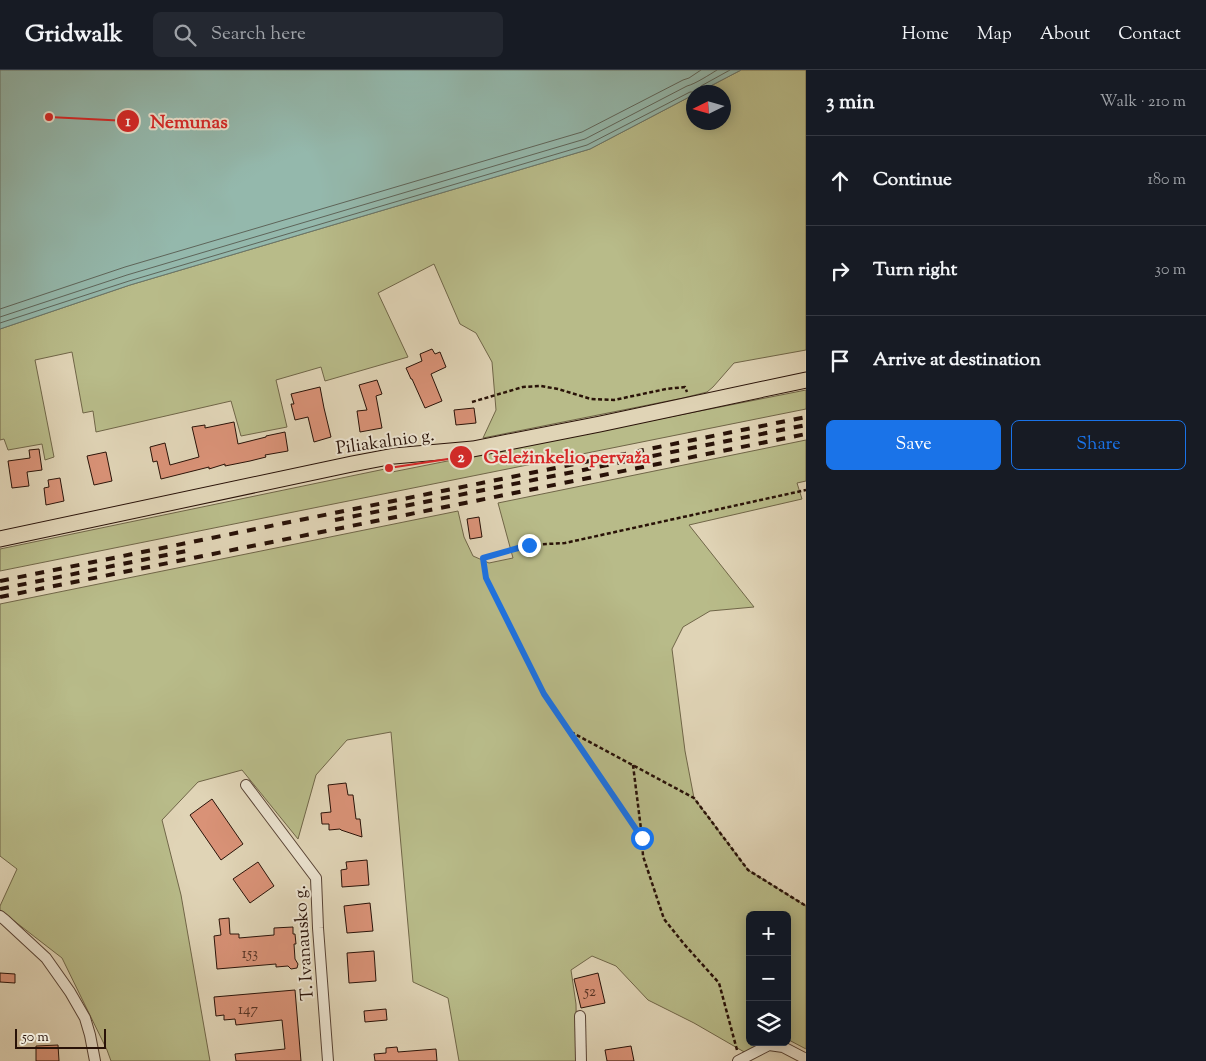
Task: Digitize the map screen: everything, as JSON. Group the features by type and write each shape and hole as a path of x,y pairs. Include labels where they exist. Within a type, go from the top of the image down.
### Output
{"main road":[{"name":"Piliakalnio g.","path":"0,539 286,477 394,456 473,449 806,380"}],"street":[{"name":"T. Ivanausko g.","path":"246,785 316,878 328,1061"},
{"path":"0,916 46,958 70,992 85,1018 95,1061"},
{"path":"580,1016 581,1061"},
{"path":"739,1060 769,1045 783,1047 806,1059"}],"path":[{"path":"472,402 523,387 541,386 591,399 614,400 666,388 684,388 695,403"},
{"path":"642,838 544,694 490,587 486,578 483,558 529,545 565,543 806,490"},
{"path":"569,731 694,798 748,870 806,906"},
{"path":"633,765 644,856 664,919 719,984 739,1060"}],"green space":[{"path":"741,70 806,70 806,350 734,363 707,392 483,438 496,410 492,362 476,333 460,324 434,264 378,293 408,357 325,381 321,367 276,380 287,427 241,436 231,401 96,432 93,411 83,413 72,352 35,360 54,457 45,460 42,444 8,450 4,439 0,440 0,329 130,285 590,149 686,99 686,130 731,130 731,85 712,85"},
{"path":"806,390 806,409 0,571 0,549 385,469 387,473"},
{"path":"806,440 806,481 797,483 802,499 689,525 754,607 710,611 683,627 672,649 685,751 694,798 748,870 806,906 806,1049 791,1041 791,911 746,911 746,1046 761,1046 746,1053 694,1023 648,1000 616,966 592,956 571,970 576,1004 577,1061 459,1061 448,998 413,982 391,732 347,740 316,775 298,839 242,770 198,782 162,820 181,895 210,1061 111,1061 62,958 0,910 0,906 17,869 0,856 0,604 458,511 464,537 473,556 489,563 513,558 498,503"}],"water":[{"path":"0,70 741,70 712,85 686,85 686,99 590,149 130,285 0,329"}],"building":[{"path":"432,349 435,354 440,352 446,367 431,374 442,401 425,408 406,368 422,361 420,354"},
{"path":"377,380 382,394 376,396 382,428 360,432 357,411 367,410 359,385"},
{"path":"320,387 331,437 314,442 308,417 295,420 291,404 294,404 291,394"},
{"path":"474,408 476,423 456,425 454,410"},
{"path":"234,422 238,444 285,432 288,451 265,455 266,457 250,461 225,466 225,464 209,469 209,467 161,479 157,461 153,462 150,447 165,443 170,465 199,457 192,427 205,425 205,428"},
{"path":"39,449 42,470 27,472 29,486 12,488 8,461 30,458 29,450"},
{"path":"106,452 112,481 94,485 87,456"},
{"path":"60,478 64,501 46,505 44,488 49,487 48,480"},
{"path":"479,517 482,537 470,539 467,519"},
{"path":"346,783 348,795 353,795 356,819 360,819 362,837 340,829 329,830 329,824 322,824 321,813 331,812 328,785"},
{"path":"212,799 243,844 221,860 190,815"},
{"path":"367,860 369,885 342,887 341,870 347,869 346,862"},
{"path":"258,862 274,886 250,903 233,879"},
{"path":"370,903 373,931 347,933 344,906"},
{"path":"229,918 230,934 239,934 239,938 274,935 274,928 293,927 297,968 291,969 288,966 276,967 276,964 217,969 214,936 221,935 219,919"},
{"path":"374,951 376,981 349,983 347,953"},
{"path":"0,973 15,974 15,983 0,982"},
{"path":"598,973 605,1003 581,1008 574,979"},
{"path":"295,990 301,1061 236,1061 235,1054 285,1049 282,1020 236,1025 235,1019 224,1020 224,1015 216,1016 214,997"},
{"path":"386,1009 387,1020 365,1022 364,1011"},
{"path":"58,1045 59,1061 36,1061 36,1046"},
{"path":"631,1046 634,1061 607,1061 605,1050"},
{"path":"397,1047 398,1052 436,1049 437,1061 375,1061 374,1054 386,1053 386,1048"}],"railway":[{"path":"0,581 806,417"},
{"path":"335,520 806,425"},
{"path":"0,597 806,434"},
{"path":"0,589 186,551"}],"place":[{"name":"Nemunas","path":"49,117"},
{"name":"Geležinkelio pervaža","path":"389,468"}],"route":[{"path":"529,545 483,558 486,578 544,694 642,838"}]}
